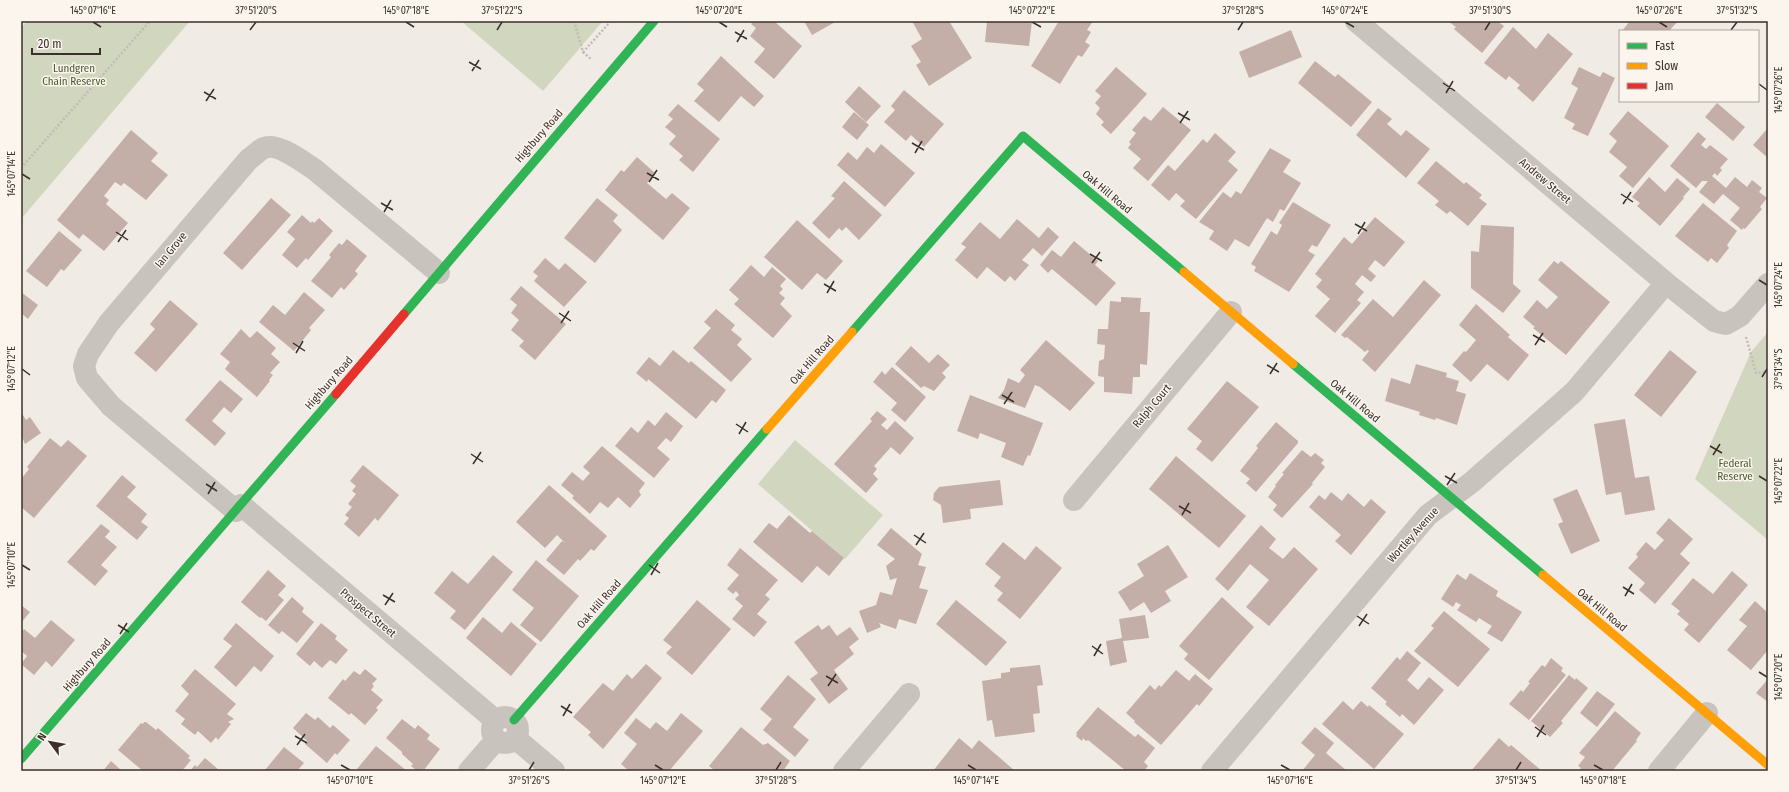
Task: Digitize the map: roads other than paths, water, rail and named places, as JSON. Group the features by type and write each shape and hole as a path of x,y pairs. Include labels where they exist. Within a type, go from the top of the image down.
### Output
{"street":[{"name":"Highbury Road","path":"21,759 238,508 654,21"},
{"name":"Andrew Street","path":"1356,21 1666,283 1714,321 1726,324 1740,316 1768,284"},
{"name":"Oak Hill Road","path":"505,730 1023,136 1768,765"},
{"name":"Ian Grove","path":"238,508 111,406 87,378 84,366 88,354 109,322 249,159 265,147 274,147 292,154 314,168 439,273"},
{"name":"Wortley Avenue","path":"1212,771 1428,515 1450,497 1472,482 1574,392 1666,283"},
{"name":"Ralph Court","path":"1074,500 1231,312"},
{"name":"Prospect Street","path":"238,508 554,771"},
{"path":"844,771 909,694"},
{"path":"1659,771 1707,713"},
{"path":"469,771 505,730"},
{"path":"21,740 30,748"}],"park label":[{"name":"Lundgren Chain Reserve","path":"74,74"},
{"name":"Federal Reserve","path":"1735,469"}]}
